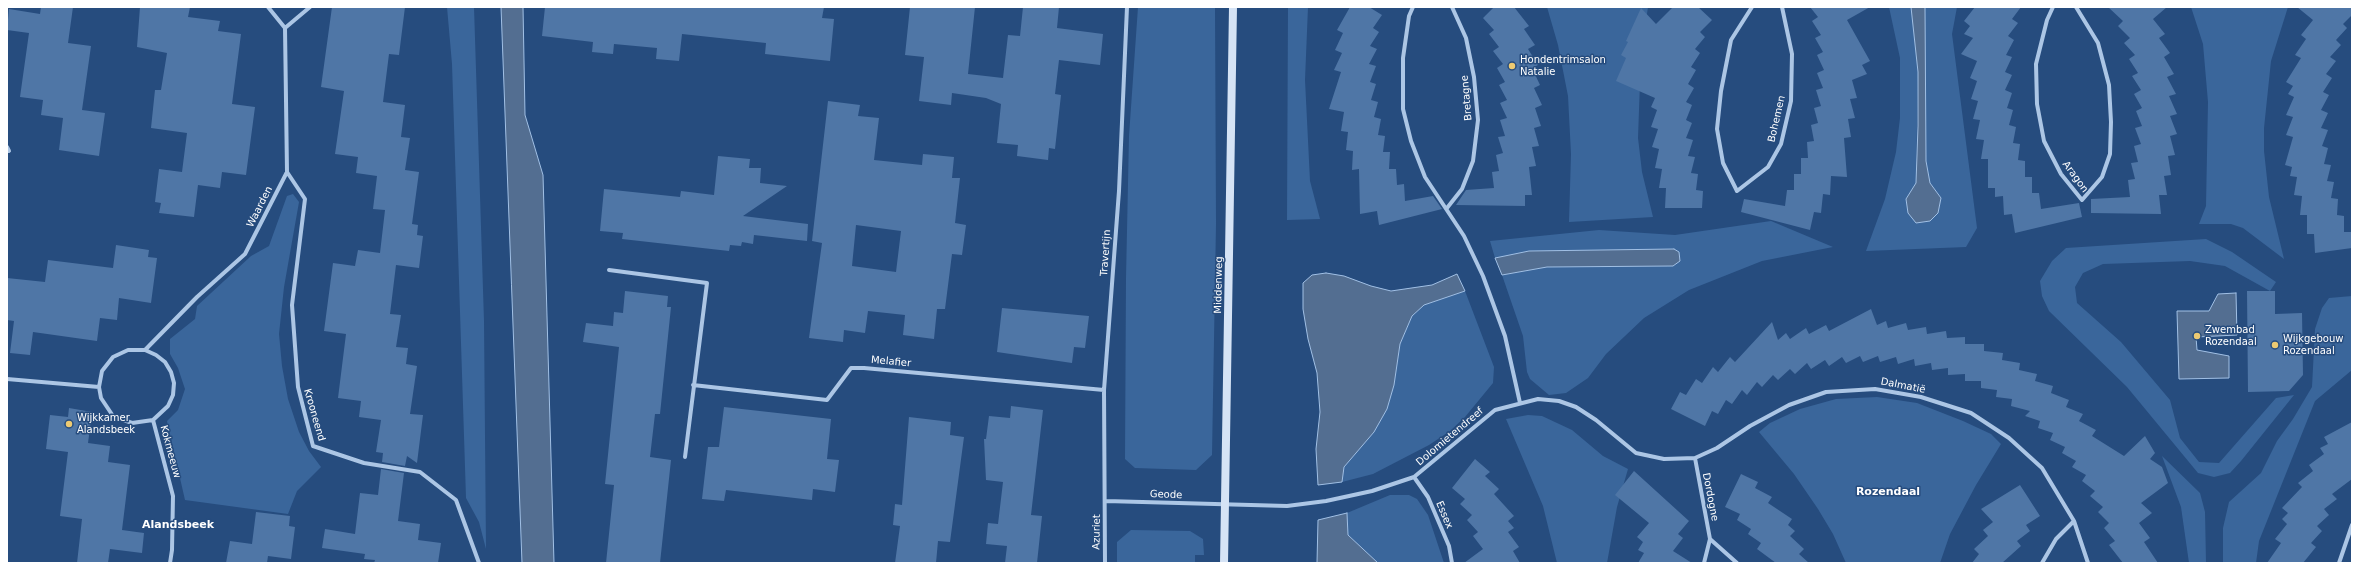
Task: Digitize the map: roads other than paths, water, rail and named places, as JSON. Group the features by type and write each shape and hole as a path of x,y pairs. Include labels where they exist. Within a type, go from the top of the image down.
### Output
{"main road":[{"name":"Middenweg","path":"1224,563 1233,7"}],"street":[{"path":"268,7 285,28 310,7"},
{"name":"Travertijn","path":"1106,501 1104,390 1119,191 1127,7"},
{"path":"1413,7 1409,16 1404,58 1403,109 1411,141 1425,177 1447,208 1464,236 1483,276 1505,336 1520,403"},
{"name":"Bretagne","path":"1447,208 1462,189 1472,161 1478,120 1474,77 1466,38 1452,7"},
{"name":"Bohemen","path":"1752,7 1731,40 1721,91 1717,130 1723,163 1737,190 1768,167 1783,136 1791,101 1792,54 1782,7"},
{"name":"Aragon","path":"2053,7 2047,20 2036,64 2037,104 2044,141 2061,174 2082,200 2102,177 2110,154 2111,122 2109,85 2098,43 2076,7"},
{"name":"Waarden","path":"145,350 197,297 245,254 287,172 285,28"},
{"name":"Krooneend","path":"287,172 305,199 292,305 298,387 313,446 364,463 420,472 456,500 479,563"},
{"path":"609,270 707,283 685,457"},
{"path":"7,379 99,387 102,371 113,357 128,350 145,350 165,362 171,372 174,383 173,395 168,406 154,420"},
{"name":"Melafier","path":"693,385 827,400 851,368 864,368 1104,390"},
{"name":"Kokmeeuw","path":"99,387 101,398 113,416 132,424 154,420 173,496 172,550 170,563"},
{"name":"Dalmatië","path":"1695,458 1717,448 1750,426 1789,405 1826,392 1875,389 1921,397 1971,413 2009,438 2042,468 2074,521 2088,563"},
{"name":"Dolomietendreef","path":"1225,505 1288,506 1326,501 1372,491 1414,477 1495,410 1538,399 1559,402 1576,407 1596,420 1636,452 1664,459 1695,458"},
{"name":"Dordogne","path":"1695,458 1710,539 1704,563"},
{"name":"Essex","path":"1414,477 1428,497 1449,546 1452,563"},
{"name":"Geode","path":"1106,501 1225,505"},
{"name":"Azuriet","path":"1104,563 1106,501"},
{"path":"2042,563 2056,539 2074,521"},
{"path":"2339,563 2352,525"},
{"path":"1710,539 1737,563"}],"place":[{"name":"Hondentrimsalon Natalie","path":"1512,66"},
{"name":"Zwembad Rozendaal","path":"2197,336"},
{"name":"Wijkgebouw Rozendaal","path":"2275,345"},
{"name":"Wijkkamer Alandsbeek","path":"69,424"}],"district":[{"name":"Rozendaal","path":"1888,492"},
{"name":"Alandsbeek","path":"178,525"}]}
